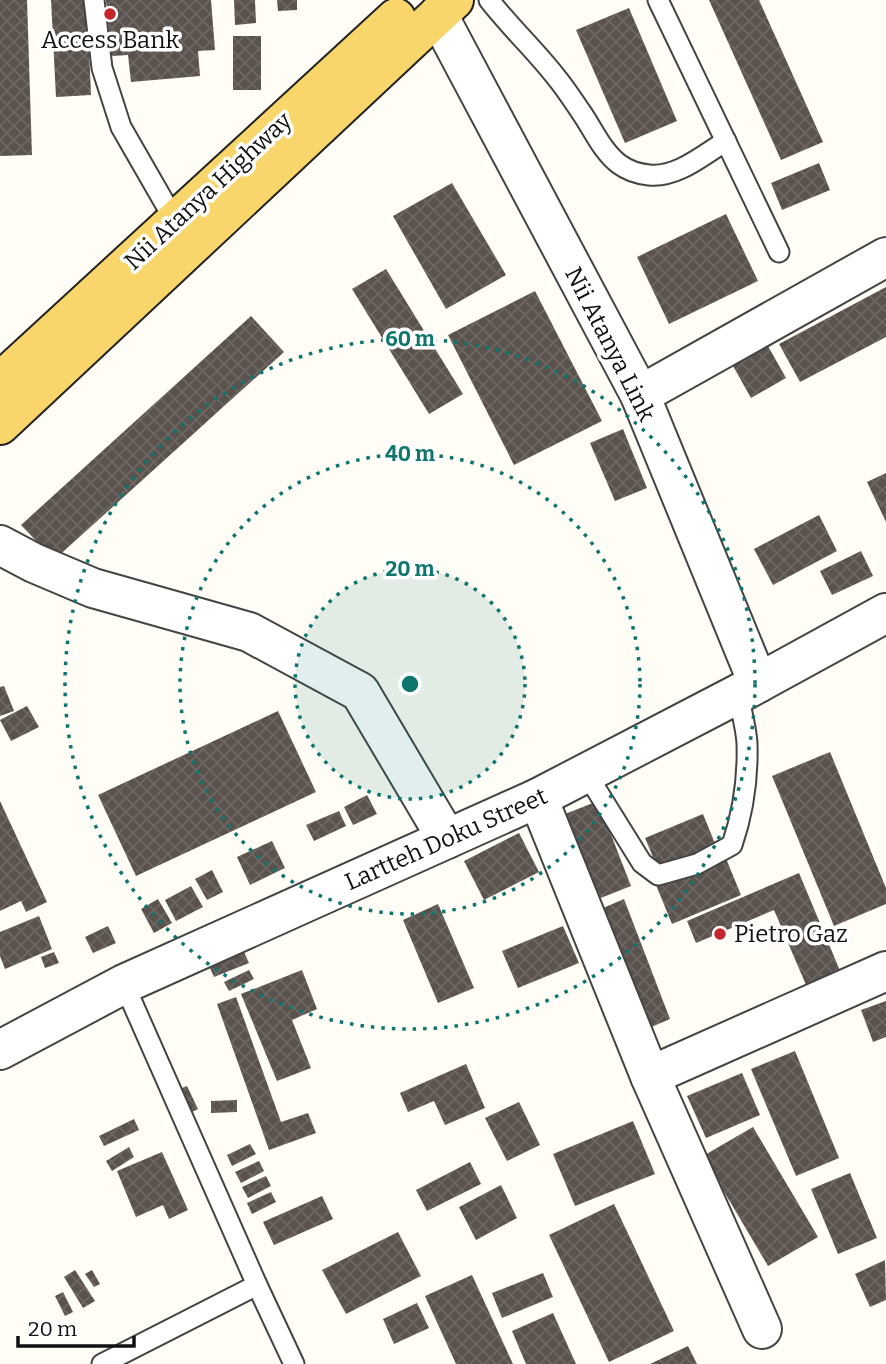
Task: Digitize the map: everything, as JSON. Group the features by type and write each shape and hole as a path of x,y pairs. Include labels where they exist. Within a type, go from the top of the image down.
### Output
{"main road":[{"name":"Nii Atanya Highway","path":"2,376 175,221 436,5"},
{"path":"0,425 436,5"}],"street":[{"name":"Nii Atanya Link","path":"436,5 640,396 748,689"},
{"path":"640,396 886,257"},
{"path":"0,545 93,588 249,632 360,692 447,839"},
{"name":"Lartteh Doku Street","path":"0,1050 124,984 538,798 748,689 886,613"},
{"path":"538,798 649,1076 762,1329"},
{"path":"649,1076 886,971"}],"lane":[{"path":"94,0 102,68 121,127 175,221"},
{"path":"489,0 555,75 603,147 618,163 648,175 663,174 679,170 726,141"},
{"path":"658,0 779,252"},
{"path":"586,773 642,863 658,874 697,864 732,845 739,823 745,786 748,689"},
{"path":"124,984 294,1364"},
{"path":"102,1364 257,1285"}],"building":[{"path":"0,0 27,0 32,155 0,156"},
{"path":"51,0 87,0 91,95 56,97"},
{"path":"106,0 211,0 215,50 198,51 200,76 131,82 128,55 111,56"},
{"path":"234,0 255,0 256,23 235,25"},
{"path":"277,0 297,0 297,10 278,11"},
{"path":"709,0 759,0 823,142 781,160"},
{"path":"629,8 677,121 625,143 576,30"},
{"path":"233,36 261,36 261,90 233,90"},
{"path":"819,163 830,190 782,210 771,183"},
{"path":"452,183 506,275 446,309 393,216"},
{"path":"726,214 758,281 669,324 637,257"},
{"path":"386,269 463,394 429,414 352,289"},
{"path":"886,287 886,337 800,382 779,344"},
{"path":"535,291 602,421 514,465 448,335"},
{"path":"251,316 284,352 54,560 21,525"},
{"path":"768,346 786,378 751,398 733,366"},
{"path":"623,429 647,488 615,501 590,443"},
{"path":"886,473 886,522 867,482"},
{"path":"819,515 837,551 773,585 754,549"},
{"path":"861,551 873,576 832,595 820,571"},
{"path":"4,686 14,711 0,716 0,687"},
{"path":"27,706 39,727 11,741 0,720"},
{"path":"278,711 316,792 136,876 98,795"},
{"path":"830,752 886,888 886,904 834,926 772,776"},
{"path":"367,795 377,814 353,825 344,807"},
{"path":"0,801 47,902 26,912 21,901 0,911"},
{"path":"598,801 631,886 593,901 560,816"},
{"path":"339,811 346,826 314,841 306,825"},
{"path":"703,814 716,846 658,869 645,838"},
{"path":"519,833 539,872 484,900 464,861"},
{"path":"272,841 285,868 250,885 237,857"},
{"path":"725,856 741,895 672,924 656,885"},
{"path":"212,870 223,892 207,900 195,879"},
{"path":"799,873 846,985 812,999 774,910 696,943 687,921"},
{"path":"191,886 203,907 176,921 165,900"},
{"path":"158,899 172,923 154,933 141,909"},
{"path":"624,899 670,1019 649,1028 603,908"},
{"path":"438,904 474,988 438,1003 403,920"},
{"path":"39,916 52,949 5,969 0,956 0,932"},
{"path":"108,926 116,943 93,953 85,937"},
{"path":"563,926 579,963 518,988 502,951"},
{"path":"54,952 59,963 45,968 41,957"},
{"path":"244,952 249,963 214,977 209,966"},
{"path":"249,970 254,979 229,991 224,982"},
{"path":"302,970 317,1009 292,1020 311,1068 277,1081 241,994"},
{"path":"236,997 281,1122 308,1113 316,1133 269,1150 217,1004"},
{"path":"886,1001 886,1037 873,1042 861,1010"},
{"path":"795,1051 839,1158 796,1176 751,1069"},
{"path":"466,1064 485,1108 445,1125 434,1101 408,1112 400,1093"},
{"path":"742,1073 760,1115 706,1138 687,1096"},
{"path":"187,1086 198,1109 188,1114 177,1090"},
{"path":"237,1100 237,1112 211,1113 211,1101"},
{"path":"519,1102 540,1145 507,1161 485,1118"},
{"path":"134,1119 139,1130 104,1146 99,1136"},
{"path":"633,1121 655,1174 575,1206 553,1154"},
{"path":"753,1127 818,1237 768,1266 703,1156"},
{"path":"250,1144 256,1154 232,1166 227,1155"},
{"path":"129,1147 134,1157 112,1171 106,1161"},
{"path":"162,1152 188,1210 169,1219 163,1205 136,1217 117,1171"},
{"path":"259,1161 264,1171 241,1183 235,1172"},
{"path":"470,1162 481,1184 427,1211 416,1190"},
{"path":"850,1173 877,1238 838,1254 811,1189"},
{"path":"266,1176 271,1186 248,1198 242,1187"},
{"path":"501,1185 517,1218 476,1240 459,1207"},
{"path":"271,1192 276,1202 252,1214 247,1203"},
{"path":"322,1196 333,1219 274,1245 263,1222"},
{"path":"614,1204 674,1331 609,1362 549,1235"},
{"path":"398,1232 421,1276 346,1314 322,1270"},
{"path":"885,1260 886,1300 870,1307 855,1274"},
{"path":"75,1270 95,1301 83,1308 64,1277"},
{"path":"92,1270 100,1284 94,1287 85,1274"},
{"path":"543,1273 553,1297 502,1318 492,1293"},
{"path":"472,1275 513,1364 456,1364 425,1296"},
{"path":"63,1292 73,1312 65,1316 55,1296"},
{"path":"417,1303 429,1328 394,1344 383,1319"},
{"path":"553,1313 576,1364 526,1364 512,1331"},
{"path":"688,1346 697,1364 650,1364"}],"place":[{"name":"Access Bank","path":"110,14"},
{"name":"Pietro Gaz","path":"720,934"}]}
